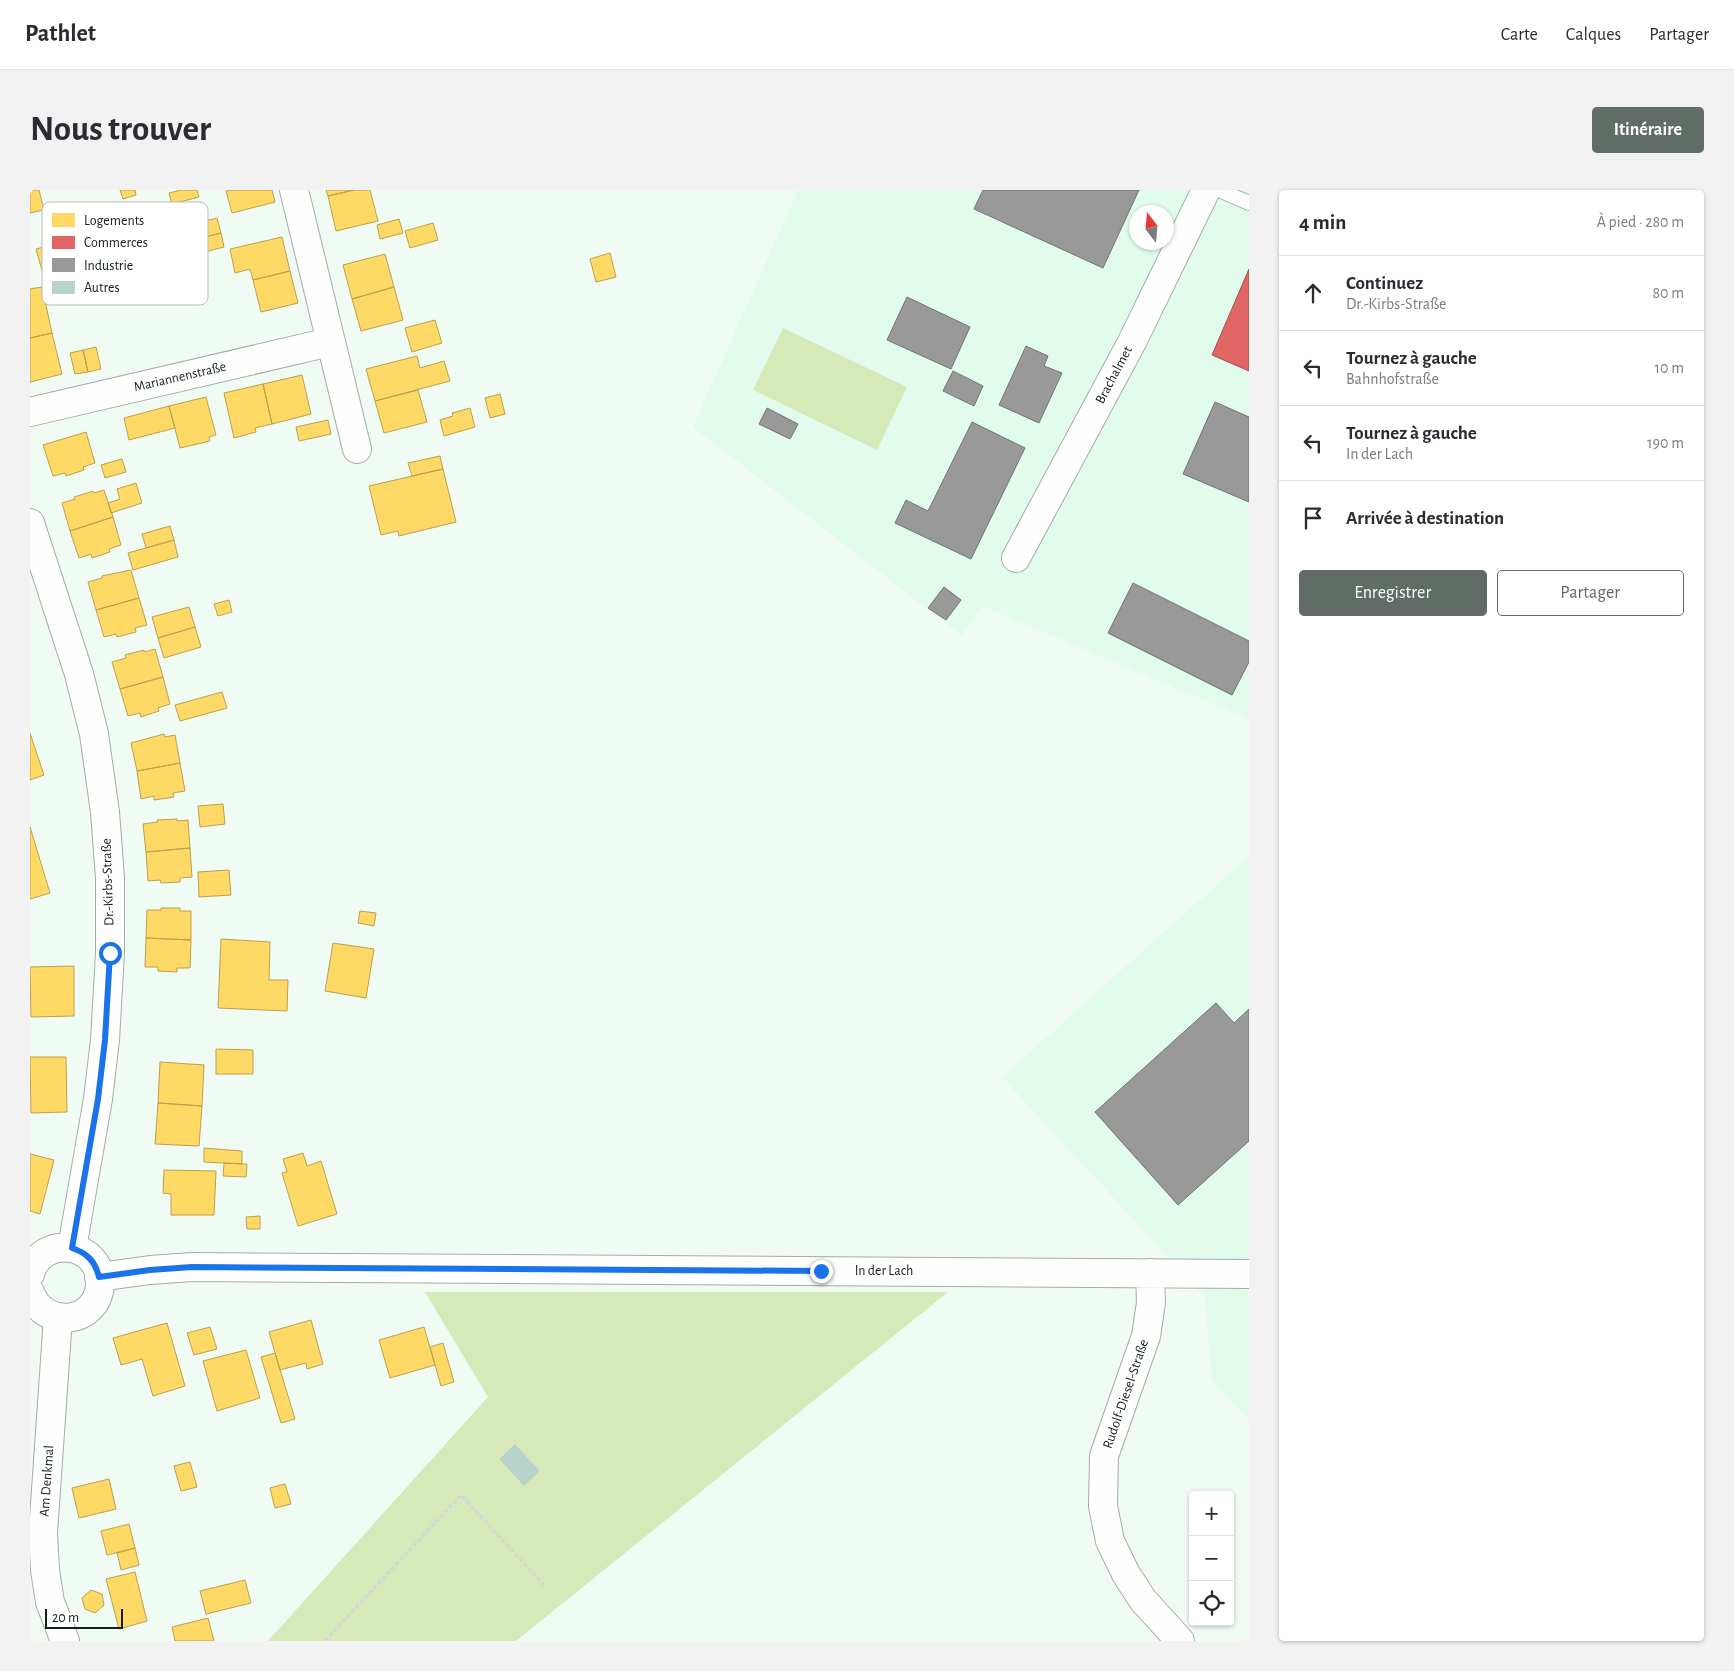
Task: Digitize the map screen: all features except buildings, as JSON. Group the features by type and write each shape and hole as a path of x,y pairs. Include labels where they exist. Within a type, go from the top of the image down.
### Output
{"street":[{"path":"294,190 357,449"},
{"name":"Brachalmet","path":"1016,558 1132,342 1206,190"},
{"name":"Mariannenstraße","path":"30,412 330,342"},
{"name":"Dr.-Kirbs-Straße","path":"30,523 79,674 94,734 105,812 110,878 110,953 105,1040 96,1108 72,1248"},
{"path":"72,1248 87,1255 97,1268 99,1277 98,1293 89,1308 75,1317 58,1318 46,1313 36,1304 31,1291 36,1261 52,1249 72,1248"},
{"name":"In der Lach","path":"99,1277 150,1270 192,1267 1249,1274"},
{"name":"Rudolf-Diesel-Straße","path":"1150,1273 1151,1303 1146,1336 1104,1456 1103,1506 1110,1541 1126,1574 1143,1600 1180,1641"},
{"name":"Am Denkmal","path":"58,1318 43,1533 45,1570 50,1602 65,1641"}],"lane":[{"path":"1218,190 1249,203"}],"path":[{"path":"325,1641 461,1495 544,1585"}],"shaded area":[{"path":"798,190 1249,190 1249,719 982,606 962,636 693,427"},
{"path":"1249,856 1249,1420 1212,1380 1205,1297 1002,1077"}],"green space":[{"path":"783,328 907,387 877,450 753,390"},
{"path":"425,1292 948,1292 516,1641 268,1641 488,1397"}],"route":[{"path":"110,953 105,1040 98,1099 72,1248 87,1255 97,1268 99,1277 150,1270 192,1267 821,1271"}]}
